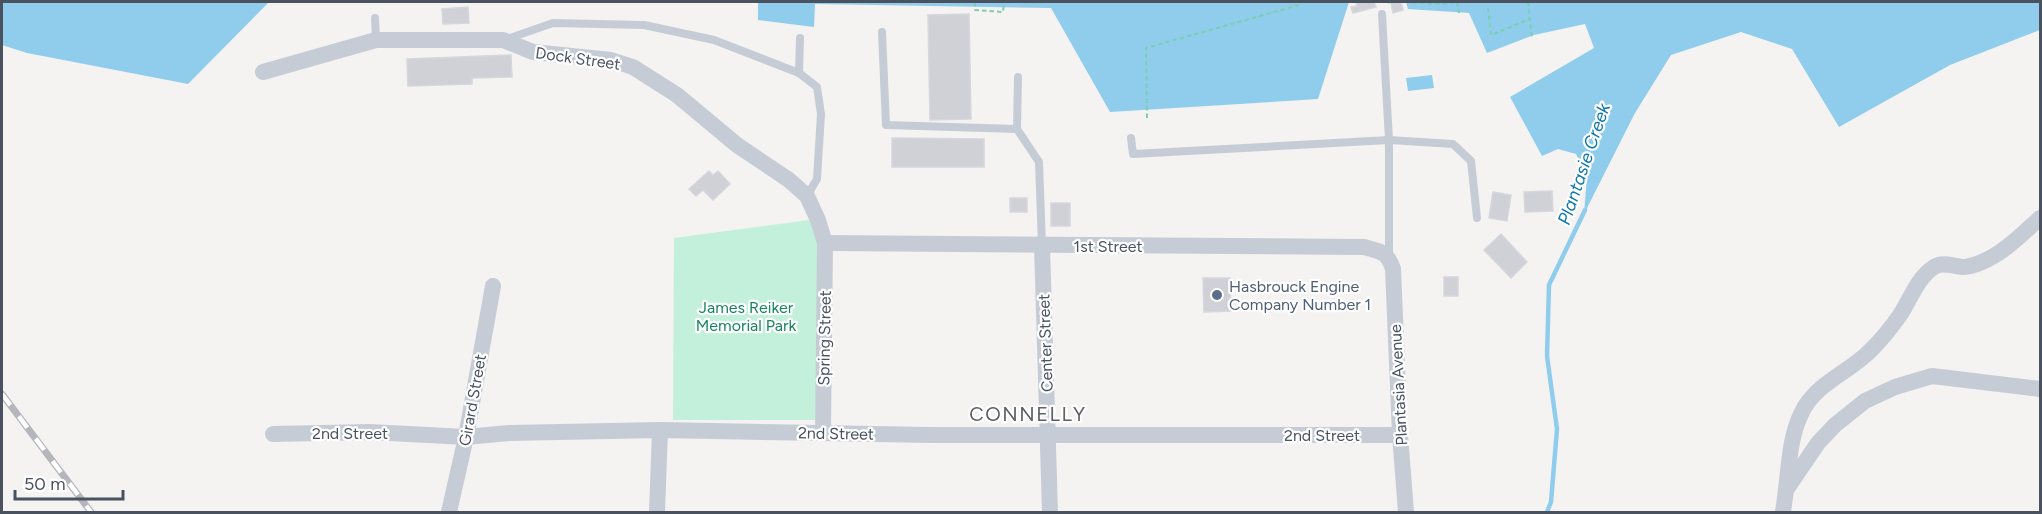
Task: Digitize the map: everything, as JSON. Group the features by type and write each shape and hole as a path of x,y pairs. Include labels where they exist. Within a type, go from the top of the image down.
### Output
{"street":[{"name":"Dock Street","path":"263,72 375,40 502,40 533,52 610,60 633,67 677,95 737,145 789,180 807,196 825,243"},
{"path":"1783,513 1793,441 1801,413 1814,395 1869,352 1886,334 1901,314 1925,273 1942,264 1965,267 1983,262 2040,218"},
{"name":"1st Street","path":"825,243 1364,248 1383,252 1389,257"},
{"name":"Spring Street","path":"823,433 825,243"},
{"name":"Center Street","path":"1042,246 1050,513"},
{"name":"Plantasia Avenue","path":"1389,257 1393,269 1400,435 1406,513"},
{"name":"Girard Street","path":"449,513 466,437 493,286"},
{"path":"1786,489 1818,443 1835,425 1865,401 1895,387 1932,376 2040,389"},
{"path":"657,513 660,430"},
{"name":"2nd Street","path":"273,434 370,432 466,437 509,433 660,430 931,435 1400,435"}],"lane":[{"path":"1382,14 1389,140 1389,257"},
{"path":"375,18 375,40"},
{"path":"502,40 553,23 644,25 714,40 800,73 817,87 820,114 817,179 807,196"},
{"path":"882,32 886,125 1017,129"},
{"path":"800,38 800,73"},
{"path":"1018,76 1017,129 1039,162 1042,246"},
{"path":"1131,138 1133,154 1389,140 1453,144 1471,160 1477,218"}],"path":[{"path":"975,2 975,10 1003,12 1004,2"},
{"path":"1405,2 1443,4 1457,2 1459,13"},
{"path":"1528,2 1532,39"},
{"path":"1147,118 1146,48 1299,5"},
{"path":"1488,8 1491,35 1530,19"}],"green space":[{"name":"James Reiker Memorial Park","path":"810,220 820,248 815,420 673,420 674,238"}],"water":[{"path":"2,2 269,2 188,84 27,53 2,45"},
{"path":"758,2 1349,2 1318,99 1110,112 1051,8 815,4 814,27 758,20"},
{"path":"1406,2 2040,2 2040,30 1950,65 1839,127 1792,49 1741,32 1671,55 1635,113 1584,214 1587,176 1576,154 1558,149 1542,156 1510,97 1594,48 1585,24 1534,35 1487,53 1469,13 1408,9"},
{"path":"1432,75 1434,88 1408,91 1406,78"}],"building":[{"path":"1356,2 1374,2 1376,7 1353,13 1351,7 1357,6"},
{"path":"1387,2 1401,2 1403,10 1393,13 1391,3"},
{"path":"468,7 469,23 443,24 442,9"},
{"path":"969,14 971,119 930,120 928,15"},
{"path":"511,55 512,77 472,78 472,84 408,86 407,59"},
{"path":"892,138 984,139 984,167 892,167"},
{"path":"709,171 713,175 718,171 730,184 713,200 703,190 696,196 689,189"},
{"path":"1552,191 1553,211 1525,212 1524,192"},
{"path":"1493,192 1511,195 1507,221 1489,218"},
{"path":"1010,198 1027,198 1027,212 1010,212"},
{"path":"1051,203 1070,203 1070,226 1051,226"},
{"path":"1501,234 1527,262 1511,278 1484,250"},
{"path":"1444,277 1458,277 1458,296 1444,296"},
{"name":"Hasbrouck Engine Company Number 1","path":"1203,278 1230,278 1231,311 1204,312"}],"waterway":[{"name":"Plantasie Creek","path":"1547,512 1551,502 1557,429 1547,356 1549,285 1585,210"}],"railway":[{"path":"2,394 91,512"}],"place":[{"name":"Hasbrouck Engine Company Number 1","path":"1217,295"}],"district":[{"name":"CONNELLY","path":"1028,414"}]}
